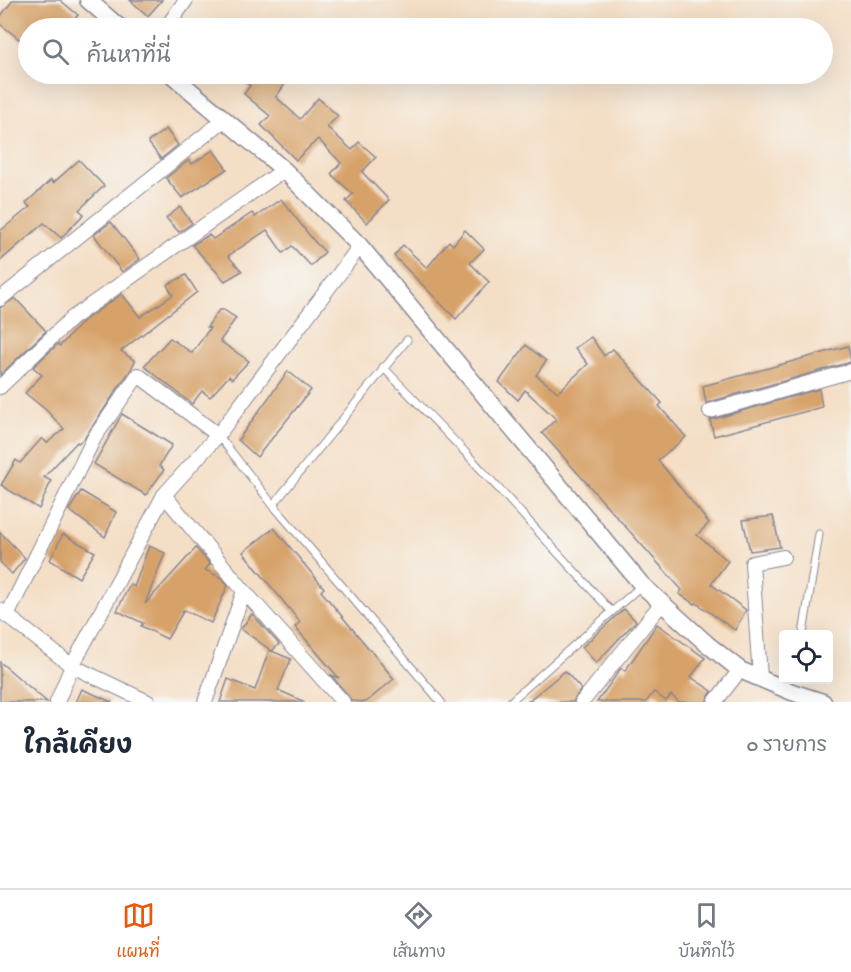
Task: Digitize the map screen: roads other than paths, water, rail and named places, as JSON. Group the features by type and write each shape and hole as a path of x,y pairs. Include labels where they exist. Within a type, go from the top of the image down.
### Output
{"street":[{"path":"88,0 109,18"},
{"path":"173,18 186,0"},
{"path":"183,84 284,170 360,246 642,585 740,670 823,702"},
{"path":"0,299 225,119"},
{"path":"0,387 72,318 284,170"},
{"path":"57,702 72,666 165,495 218,435 360,246"},
{"path":"710,411 851,371"},
{"path":"148,702 72,666 3,613 94,438 138,375 218,435"},
{"path":"165,495 244,591 343,702"},
{"path":"760,677 752,563 783,557"},
{"path":"206,702 244,591"},
{"path":"582,702 662,603"},
{"path":"715,702 740,670"}],"lane":[{"path":"273,505 382,367 407,340"},
{"path":"382,367 466,453 612,612"},
{"path":"218,435 273,505 441,702"},
{"path":"804,630 819,534"},
{"path":"510,702 642,585"}]}
